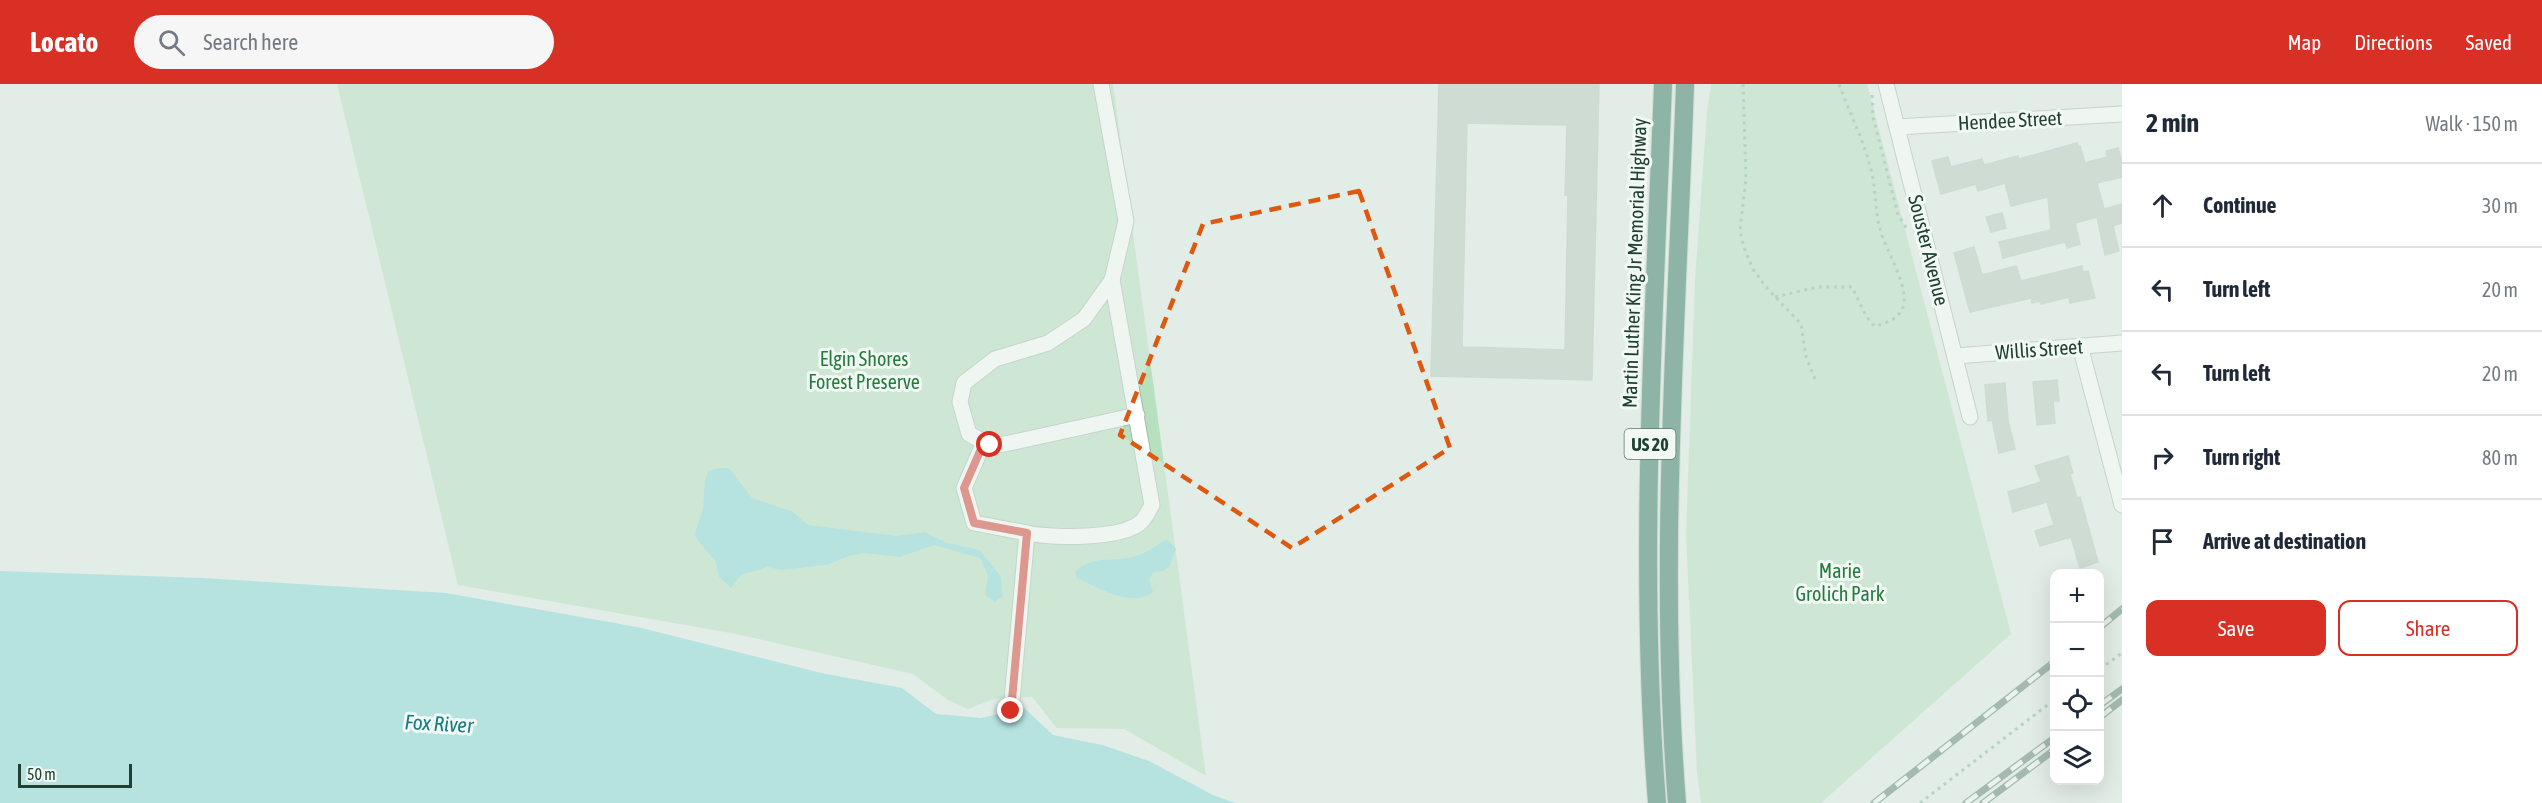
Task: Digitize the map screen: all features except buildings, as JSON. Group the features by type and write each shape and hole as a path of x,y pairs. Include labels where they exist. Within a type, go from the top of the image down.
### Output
{"highway":[{"path":"1653,84 1658,230"},
{"name":"Martin Luther King Jr Memorial Highway","path":"1657,803 1648,665 1647,511 1663,84"},
{"name":"US 20","path":"1677,803 1669,601 1672,445 1685,84"},
{"path":"1681,202 1696,84"}],"street":[{"path":"1101,84 1126,221 1112,280 1084,319 1048,343 995,359 963,383 960,402 969,434 990,445 1005,444 1137,415"},
{"name":"Souster Avenue","path":"1886,84 1970,417"},
{"name":"Hendee Street","path":"1897,127 2122,114"},
{"path":"984,442 964,488 974,523 1047,537 1070,538 1125,531 1141,522 1152,505 1112,280"},
{"name":"Willis Street","path":"1956,356 2122,343"},
{"path":"2080,346 2122,506"},
{"path":"1011,711 1027,533"}],"path":[{"path":"1743,84 1746,178 1740,231 1753,269 1775,297 1801,324 1806,357 1816,381"},
{"path":"1775,297 1818,287 1852,287 1866,316 1874,326 1884,324 1896,317 1903,307 1903,290 1880,228 1873,176 1867,155 1839,84"},
{"path":"2104,666 2122,653"},
{"path":"1920,803 2050,704"}],"highlighted area":[{"path":"1359,191 1450,448 1292,548 1120,435 1203,224"}],"green space":[{"name":"Elgin Shores Forest Preserve","path":"337,84 1113,84 1206,776 1124,729 1057,728 1032,697 994,699 968,709 948,700 913,674 736,634 458,585"},
{"name":"Marie Grolich Park","path":"1711,84 1867,84 2011,634 1821,803 1701,803 1697,773 1686,534 1695,280"}],"water":[{"path":"729,468 752,498 793,512 808,525 897,536 925,532 947,543 980,550 1001,577 1003,596 995,602 985,595 988,576 980,558 934,545 900,557 864,553 827,565 781,570 768,567 741,575 731,588 719,577 716,562 696,538 695,533 703,508 708,471"},
{"path":"1167,539 1176,549 1170,565 1163,571 1154,572 1149,579 1153,592 1144,597 1114,595 1076,578 1075,572 1088,563 1133,557"},
{"name":"Fox River","path":"0,571 202,578 446,593 637,627 821,673 902,688 936,714 981,718 1024,708 1053,735 1102,745 1149,761 1213,795 1235,803 0,803"}],"railway":[{"path":"2104,624 2122,609"},
{"path":"1874,803 2050,665"},
{"path":"2104,702 2122,689"},
{"path":"2104,714 2122,700"},
{"path":"1966,803 2050,741"},
{"path":"1983,803 2050,753"}],"route":[{"path":"990,445 984,442 964,488 974,523 1027,533 1011,711"}]}
